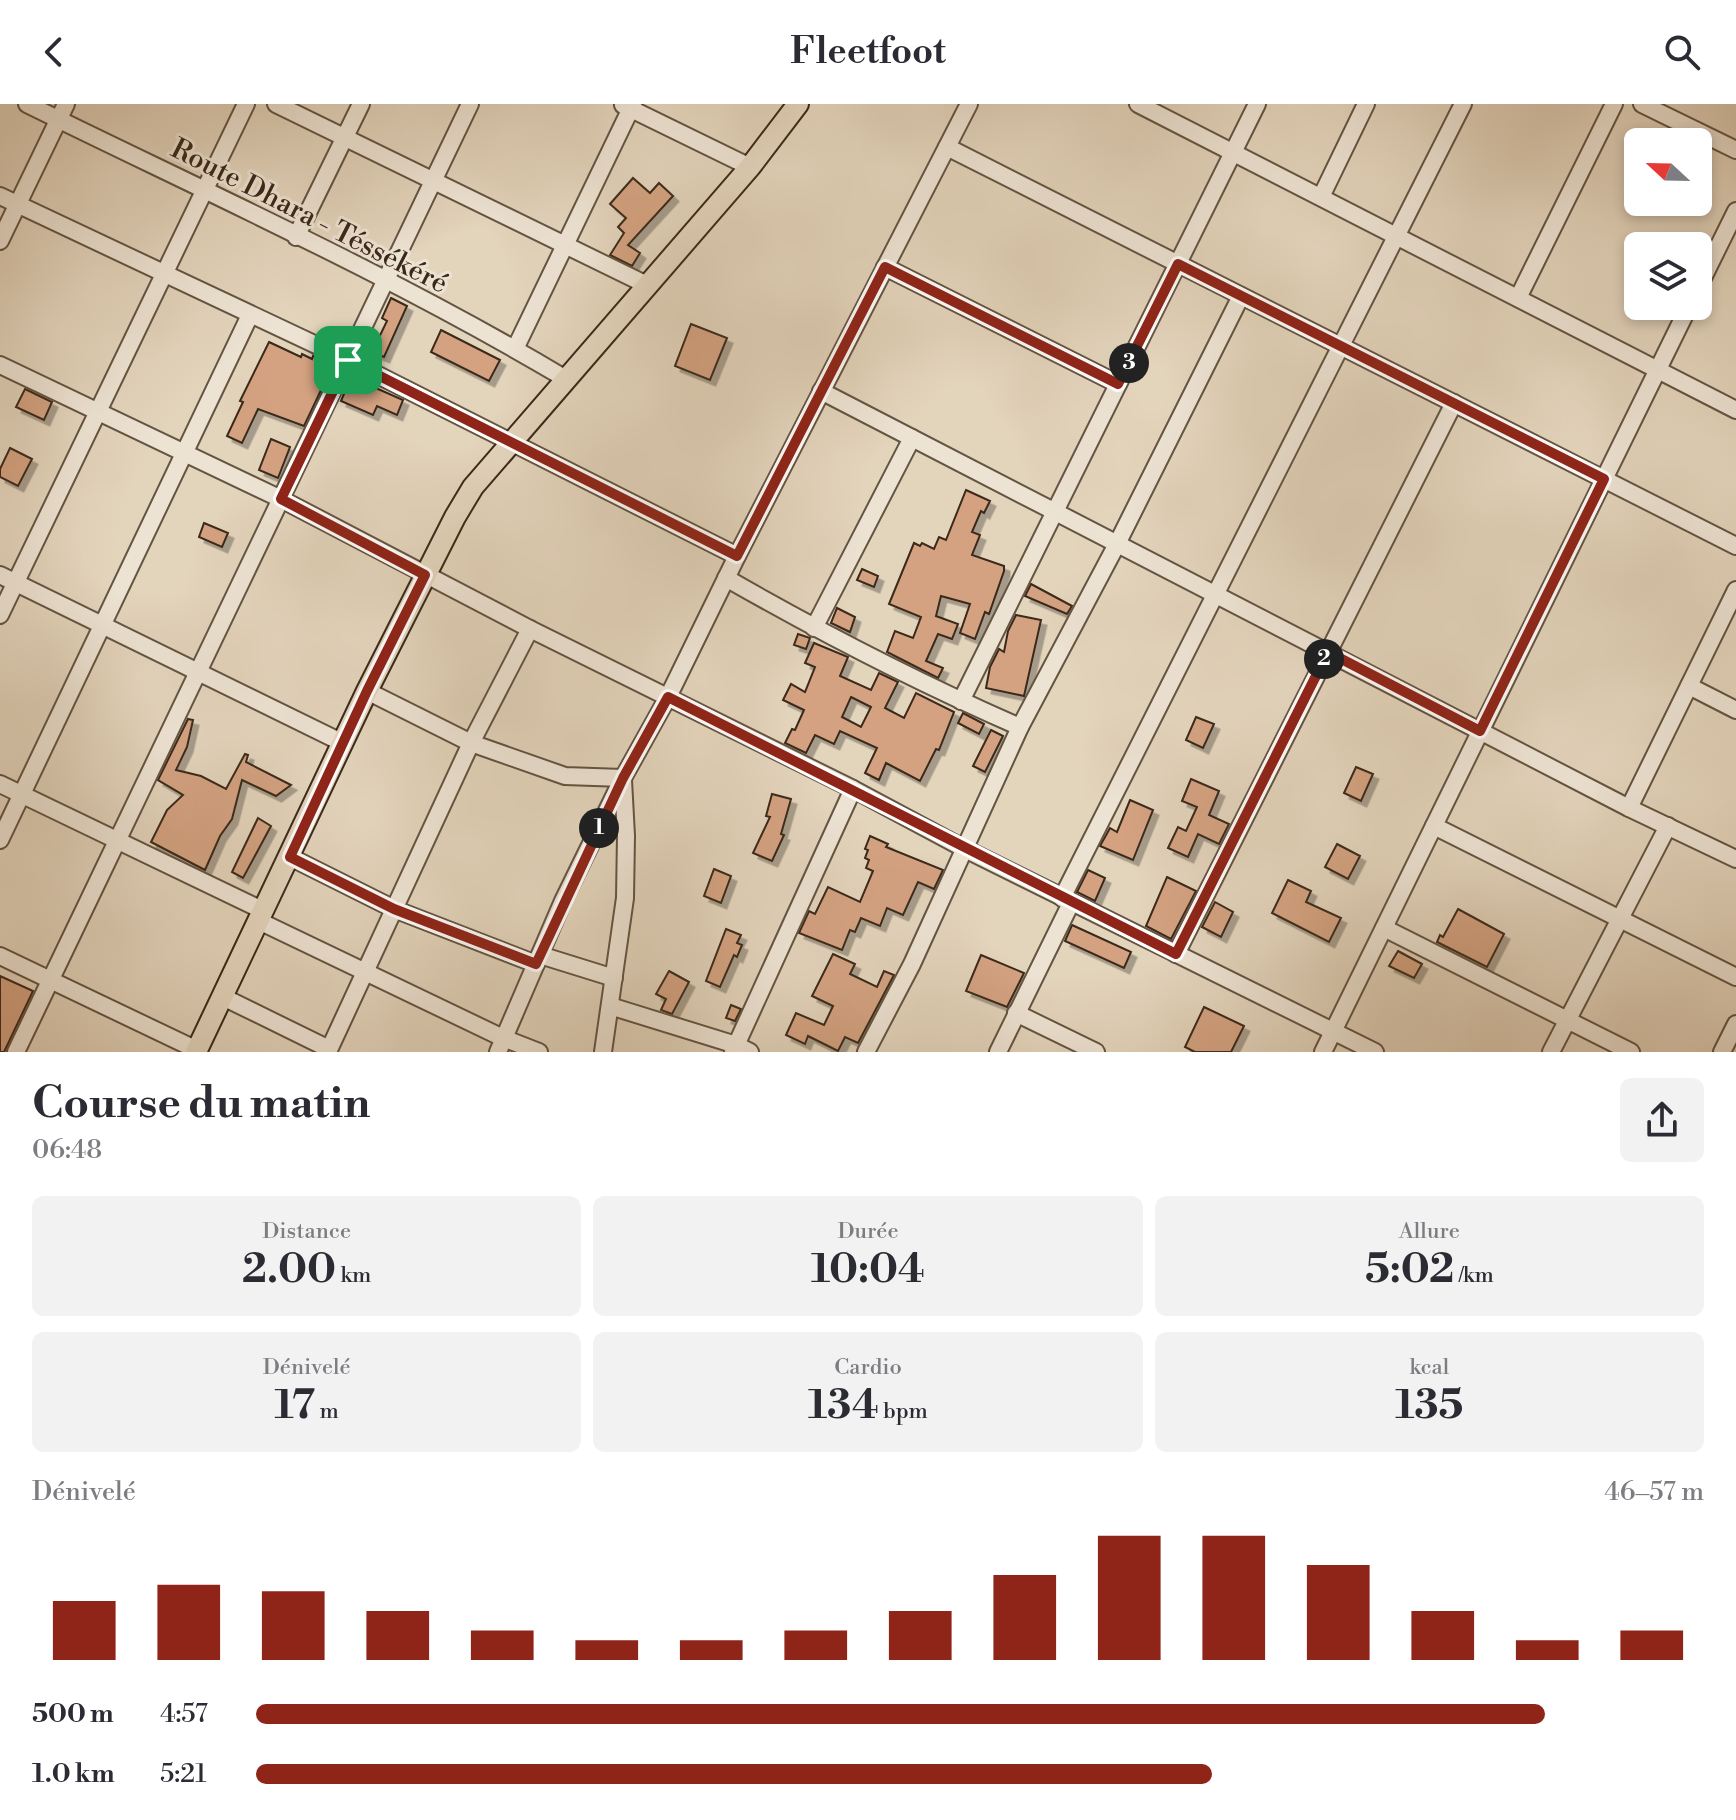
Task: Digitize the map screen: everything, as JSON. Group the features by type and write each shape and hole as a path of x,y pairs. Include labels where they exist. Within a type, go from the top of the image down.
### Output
{"main road":[{"path":"197,1051 367,691 473,487 750,167 798,104"}],"street":[{"name":"Route Dhara - Téssékéré","path":"27,104 62,112 204,191 385,281 566,379"},
{"path":"0,615 8,579 98,412 246,104"},
{"path":"276,104 649,286"},
{"path":"296,237 361,104"},
{"path":"16,1052 470,104"},
{"path":"500,1045 623,778 668,697 969,104"},
{"path":"1138,104 1736,410"},
{"path":"961,701 1257,104"},
{"path":"1321,197 1366,104"},
{"path":"998,1052 1067,900 1463,104"},
{"path":"1518,298 1614,104"},
{"path":"1642,104 1736,150"},
{"path":"515,349 628,105 750,167"},
{"path":"0,241 62,112"},
{"path":"947,147 1736,546"},
{"path":"0,196 348,360 737,556"},
{"path":"1712,260 1736,211"},
{"path":"885,267 1118,384"},
{"path":"866,1052 912,964 1020,727 1117,544 1241,296"},
{"path":"0,840 250,315"},
{"path":"1323,1052 1682,320"},
{"path":"0,365 281,499 965,849 1375,1052"},
{"path":"821,391 1629,808 1736,859"},
{"path":"1176,954 1454,403"},
{"path":"814,628 912,438"},
{"path":"726,578 814,628 1020,727"},
{"path":"8,579 343,743"},
{"path":"1629,808 1736,590"},
{"path":"223,997 328,1051 471,743 530,629"},
{"path":"1689,686 1736,710"},
{"path":"367,691 471,743 565,776 623,778"},
{"path":"603,1052 625,898 623,778"},
{"path":"0,784 117,840 500,1045 539,1052"},
{"path":"610,1006 740,1050 853,789"},
{"path":"1434,826 1736,977"},
{"path":"1551,1052 1668,826"},
{"path":"290,857 394,909 538,959 614,978"},
{"path":"1384,928 1631,1052"},
{"path":"0,956 197,1051"},
{"path":"1016,1013 1096,1052"},
{"path":"1722,1052 1736,1024"}],"building":[{"path":"633,178 650,193 659,183 673,196 628,245 640,253 632,266 610,255 624,233 618,227 626,218 610,204"},
{"path":"391,298 407,306 384,357 372,352 387,321 382,318"},
{"path":"691,324 727,338 710,380 675,366"},
{"path":"441,330 500,360 489,381 431,352"},
{"path":"269,342 301,357 302,354 312,359 313,356 332,367 304,426 258,409 242,443 227,436 243,402 240,401"},
{"path":"351,377 403,400 397,415 377,406 373,415 341,401"},
{"path":"25,389 52,402 44,420 16,407"},
{"path":"271,439 290,447 278,478 259,470"},
{"path":"10,448 32,459 18,486 0,477 0,469"},
{"path":"966,490 990,501 984,513 981,511 972,532 980,535 972,555 1004,566 1004,571 989,614 985,612 975,639 960,633 970,604 941,596 936,616 958,624 952,639 938,634 926,661 943,668 938,678 887,652 895,631 913,638 921,617 889,604 914,543 934,549 939,537 946,540"},
{"path":"204,523 228,533 222,547 199,537"},
{"path":"862,569 878,576 874,587 857,580"},
{"path":"1031,584 1072,606 1067,614 1025,596"},
{"path":"837,608 855,617 850,632 831,623"},
{"path":"1016,615 1041,620 1024,696 986,688 990,667 999,649 1004,652 1008,631"},
{"path":"798,634 810,638 806,649 794,645"},
{"path":"814,643 848,657 840,676 871,690 879,673 898,682 885,708 904,718 916,693 954,712 939,750 936,749 920,781 886,763 879,780 865,773 877,748 840,731 834,744 815,735 806,753 785,743 804,710 783,700 791,684 805,692 815,667 805,663","holes":["851,697 871,707 861,727 842,717"]},
{"path":"963,713 984,724 979,734 958,723"},
{"path":"1196,717 1214,724 1203,748 1186,740"},
{"path":"188,719 193,720 187,747 176,770 201,776 226,789 245,754 248,755 246,762 291,785 276,796 242,780 232,819 220,836 205,870 151,842 167,810 183,795 158,780"},
{"path":"991,730 1003,736 985,772 973,766"},
{"path":"1356,767 1373,774 1361,801 1344,793"},
{"path":"1191,779 1219,791 1209,815 1229,824 1219,844 1198,834 1188,857 1168,848 1178,827 1186,831 1197,807 1182,801"},
{"path":"772,794 791,799 781,834 784,835 772,861 753,853 770,817 766,816"},
{"path":"1130,800 1153,810 1133,860 1100,846 1110,828 1117,832"},
{"path":"258,818 271,826 243,878 232,872"},
{"path":"870,836 888,844 886,847 943,870 934,889 918,882 903,915 887,908 880,926 861,918 855,932 850,930 842,950 799,933 809,911 815,914 828,887 860,902 873,871 866,868 869,860 865,858"},
{"path":"1337,844 1360,856 1348,879 1325,867"},
{"path":"714,869 731,876 721,903 704,896"},
{"path":"1088,870 1105,878 1095,901 1077,892"},
{"path":"1167,877 1196,891 1171,939 1146,926"},
{"path":"1288,880 1311,891 1306,902 1341,918 1329,942 1272,913"},
{"path":"1215,902 1233,912 1221,937 1202,927"},
{"path":"1458,909 1504,934 1487,967 1437,942"},
{"path":"1072,925 1131,952 1124,968 1065,941"},
{"path":"726,929 741,935 737,943 742,945 737,957 734,955 720,987 706,981"},
{"path":"1398,951 1422,964 1414,978 1389,966"},
{"path":"833,954 855,964 850,974 877,987 884,971 894,975 858,1043 845,1037 838,1051 808,1036 805,1044 786,1035 796,1013 824,1025 833,1006 812,996"},
{"path":"981,955 1024,973 1007,1007 966,991"},
{"path":"669,971 689,982 672,1014 661,1010 666,999 656,994"},
{"path":"0,976 33,991 4,1052 0,1052"},
{"path":"731,1005 741,1009 735,1021 726,1018"},
{"path":"1204,1007 1244,1026 1231,1052 1195,1052 1185,1047"}],"route":[{"path":"1178,264 1604,479 1480,731 1328,652 1176,954 668,697 623,778 536,964 394,909 290,857 425,575 281,499 348,360 737,556 885,267 1118,384 1178,264"}]}
